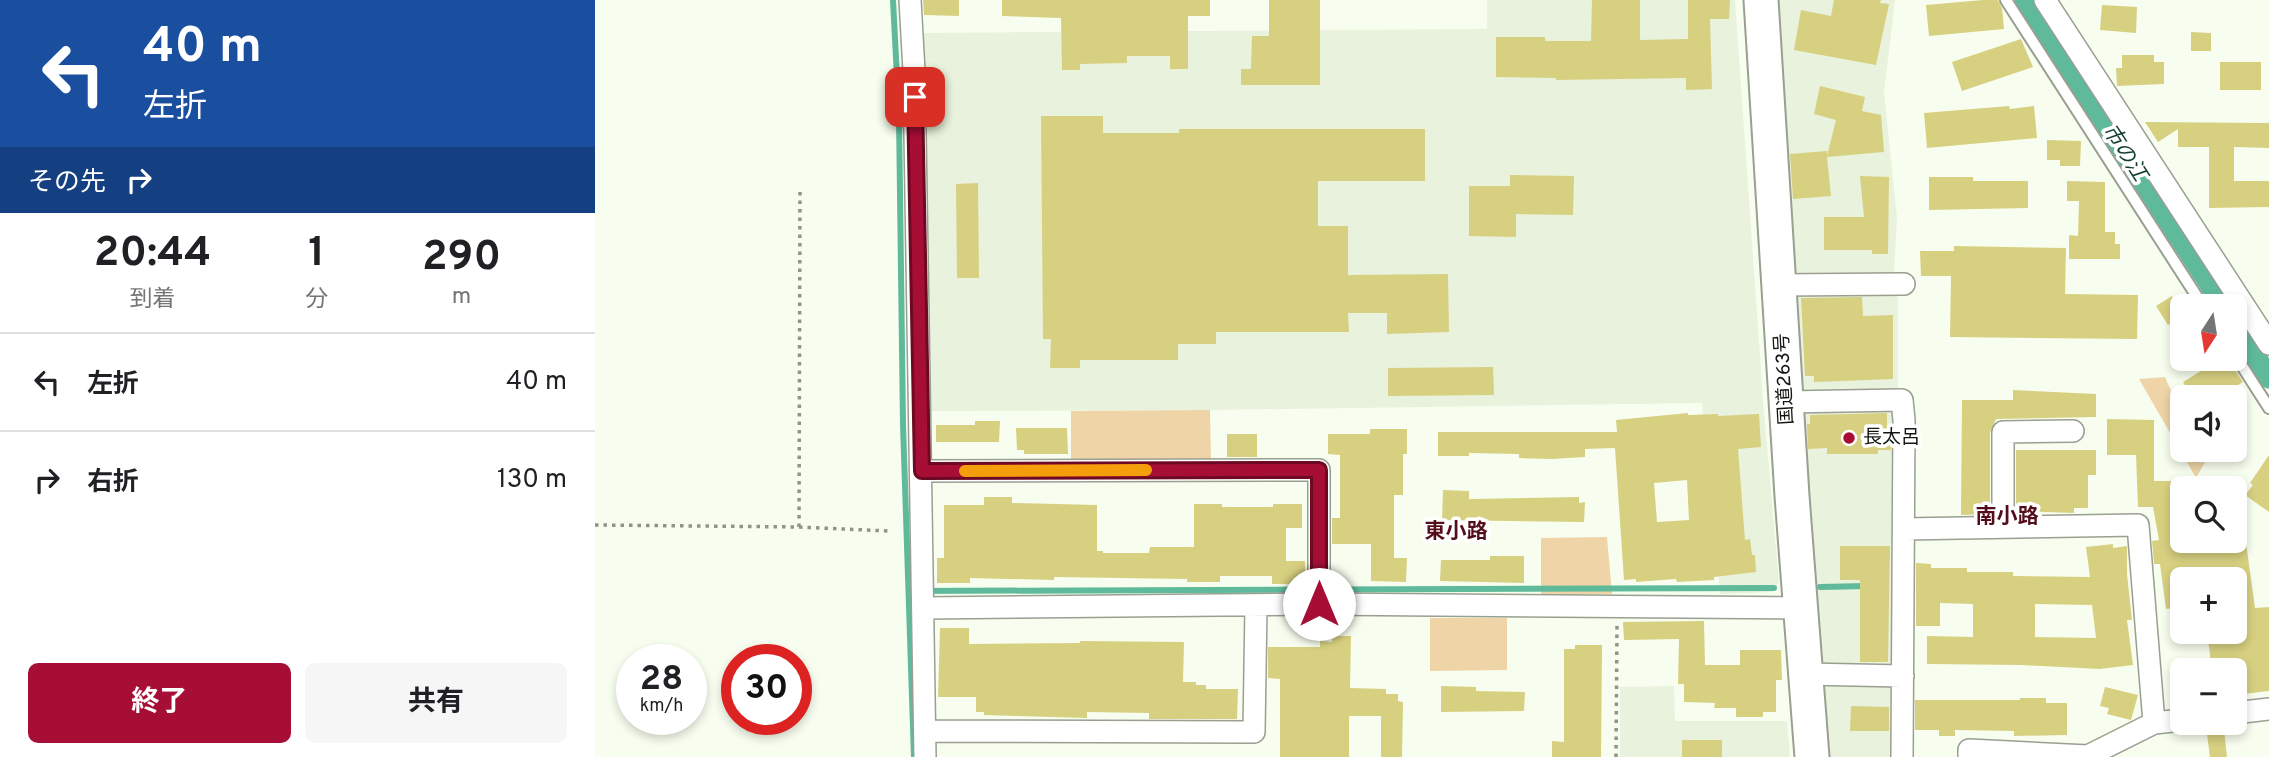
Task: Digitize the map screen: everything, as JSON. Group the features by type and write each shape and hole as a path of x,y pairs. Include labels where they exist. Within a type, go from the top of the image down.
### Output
{"highway":[{"name":"国道263号","path":"1761,0 1792,496 1812,757"}],"street":[{"path":"910,0 922,471 925,757"},
{"path":"2045,0 2269,344"},
{"path":"1780,285 1904,284"},
{"path":"1787,402 1902,400 1902,757"},
{"path":"2003,527 2003,432 2073,431"},
{"path":"922,471 1319,470 1319,594"},
{"path":"1904,529 2138,525 2154,723"},
{"path":"924,597 1256,606 1319,594 1619,606 1802,608"},
{"path":"925,731 1254,732 1256,606"},
{"path":"1807,674 1903,676"},
{"path":"2247,712 2269,709"},
{"path":"1969,757 1969,750 2088,756 2154,723 2170,721"}],"lane":[{"path":"2005,0 2195,294"},
{"path":"2245,371 2269,408"}],"path":[{"path":"799,527 800,187"},
{"path":"595,524 889,531"},
{"path":"1616,757 1616,632 1619,606"}],"shaded area":[{"path":"1487,0 1735,0 1763,399 1779,583 1772,592 1720,594 1702,403 929,411 922,33 1487,29"},
{"path":"1777,0 1895,0 1884,92 1897,218 1893,290 1898,290 1898,757 1825,757"},
{"path":"2165,377 2170,388 2170,433 2139,379"},
{"path":"1210,410 1211,459 1071,459 1071,411"},
{"path":"2187,462 2205,462 2197,476"},
{"path":"1607,537 1612,594 1541,595 1541,538"},
{"path":"1430,618 1507,618 1507,670 1430,671"},
{"path":"1674,686 1675,721 1787,721 1790,757 1620,757 1620,687"}],"building":[{"path":"923,0 959,0 959,16 924,15"},
{"path":"1002,0 1210,0 1210,16 1188,16 1188,69 1170,69 1170,56 1127,56 1127,63 1080,64 1080,70 1062,70 1061,18 1002,16"},
{"path":"1269,0 1320,0 1320,85 1241,85 1241,69 1251,69 1252,36 1269,36"},
{"path":"1592,0 1640,0 1640,40 1688,39 1688,0 1730,0 1729,19 1710,19 1712,89 1686,90 1686,78 1556,80 1496,77 1496,37 1591,41"},
{"path":"1834,0 1881,0 1880,3 1889,4 1876,65 1794,50 1801,10 1831,16"},
{"path":"1998,0 2002,8 2004,29 1929,36 1926,5"},
{"path":"2102,5 2137,7 2136,33 2100,30"},
{"path":"2191,32 2211,33 2211,51 2191,51"},
{"path":"2021,39 2033,67 1962,91 1952,62"},
{"path":"2122,55 2154,55 2154,62 2164,62 2164,84 2117,86 2116,68 2122,68"},
{"path":"2220,62 2261,62 2261,90 2220,90"},
{"path":"1820,86 1865,97 1862,111 1881,115 1884,152 1827,157 1831,196 1793,199 1790,154 1827,151 1827,156 1836,120 1814,114"},
{"path":"2009,106 2010,109 2034,106 2037,138 1927,148 1924,113"},
{"path":"1041,116 1103,116 1103,133 1179,133 1179,129 1425,129 1425,181 1318,181 1318,226 1348,226 1348,275 1448,274 1449,332 1387,334 1387,313 1348,313 1349,332 1216,332 1216,344 1178,344 1178,360 1080,360 1080,368 1050,368 1051,339 1043,339"},
{"path":"2145,122 2269,123 2269,148 2234,147 2234,181 2269,181 2269,207 2209,208 2209,147 2178,147 2178,129 2158,142"},
{"path":"2047,140 2081,141 2080,166 2060,166 2060,160 2047,160"},
{"path":"1510,175 1574,176 1573,215 1516,214 1516,237 1469,236 1469,186 1510,186"},
{"path":"1860,176 1889,177 1888,254 1872,254 1872,250 1824,250 1824,217 1864,217"},
{"path":"1929,177 1973,177 1973,181 2028,181 2028,208 1929,210"},
{"path":"2067,181 2105,182 2105,232 2115,232 2115,244 2120,244 2120,259 2069,259 2069,235 2078,236 2079,201 2067,201"},
{"path":"978,183 979,278 957,278 956,184"},
{"path":"1954,246 2066,248 2065,294 2138,295 2137,339 1950,337 1951,276 1921,276 1920,251 1954,251"},
{"path":"1862,297 1863,316 1893,315 1893,379 1814,382 1814,376 1805,376 1801,298"},
{"path":"2170,297 2170,324 2168,325 2156,306"},
{"path":"1493,367 1494,395 1388,396 1388,368"},
{"path":"2201,371 2236,371 2243,382 2238,385 2185,385 2183,382"},
{"path":"2013,390 2096,394 2096,417 1996,419 1990,432 1990,514 1961,515 1962,400 2013,400"},
{"path":"1688,413 1718,416 1759,414 1761,447 1738,449 1745,540 1750,539 1756,572 1714,577 1714,580 1624,580 1615,448 1585,449 1585,457 1552,459 1519,458 1519,454 1469,453 1469,456 1438,456 1438,432 1617,432 1616,420","holes":["1687,480 1689,520 1657,522 1654,483"]},
{"name":"長太呂","path":"1887,413 1887,428 1891,428 1891,450 1878,450 1878,454 1827,454 1827,448 1808,449 1807,424 1810,424 1810,415"},
{"path":"2107,419 2154,420 2154,481 2170,481 2170,553 2247,553 2247,550 2255,608 2269,607 2269,691 2247,694 2247,658 2210,658 2209,644 2247,644 2247,567 2170,567 2170,608 2166,609 2160,564 2154,564 2152,541 2159,540 2153,507 2138,507 2136,455 2107,455"},
{"path":"975,421 1000,421 999,442 936,442 936,425 975,425"},
{"path":"1016,428 1067,428 1068,454 1024,454 1024,450 1017,450"},
{"path":"1370,429 1407,429 1407,454 1403,454 1403,495 1394,495 1394,558 1407,558 1406,582 1371,581 1371,544 1332,544 1332,518 1340,518 1340,455 1328,454 1328,434 1370,434"},
{"path":"1227,434 1257,434 1257,457 1227,457"},
{"path":"2016,450 2096,450 2096,475 2088,475 2088,508 2074,508 2074,513 2016,511"},
{"path":"2269,455 2269,512 2247,496 2253,485 2250,483"},
{"path":"1443,490 1469,491 1469,499 1579,497 1579,503 1585,502 1584,522 1442,520"},
{"path":"984,497 1012,497 1012,503 1097,505 1097,551 1103,553 1149,553 1150,547 1194,547 1194,504 1273,507 1273,504 1302,504 1302,528 1286,528 1286,561 1305,561 1305,584 1272,584 1272,576 1220,576 1220,582 1054,577 1054,580 970,578 970,583 937,583 937,558 944,558 944,505 984,505"},
{"path":"2113,544 2113,548 2127,546 2132,620 2127,620 2133,665 2100,669 1927,664 1927,636 1973,637 1973,604 1940,603 1940,626 1916,626 1916,563 1931,564 1931,568 1967,568 1967,572 2013,572 2013,576 2090,577 2086,547","holes":["2035,604 2092,605 2096,638 2035,637"]},
{"path":"1840,546 1890,546 1888,662 1860,662 1860,580 1840,580"},
{"path":"1490,556 1524,556 1524,583 1440,581 1441,560 1490,560"},
{"path":"1704,621 1705,665 1740,665 1740,650 1781,650 1782,680 1776,680 1776,712 1763,712 1763,717 1736,717 1736,708 1714,708 1715,703 1684,702 1684,684 1678,684 1679,639 1624,640 1623,622"},
{"path":"940,628 969,628 969,644 1184,642 1183,682 1206,685 1206,689 1238,689 1237,719 1149,719 1149,713 1087,712 1087,718 984,715 984,712 976,712 976,697 938,697"},
{"path":"1332,636 1351,636 1350,688 1386,689 1386,694 1398,694 1398,701 1403,702 1402,757 1381,757 1381,716 1349,716 1349,757 1280,757 1280,679 1268,678 1268,647 1320,647 1320,641 1332,642"},
{"path":"1575,645 1602,645 1601,757 1552,757 1552,741 1564,742 1564,649 1575,649"},
{"path":"1441,686 1476,687 1476,691 1525,692 1524,711 1441,712"},
{"path":"2105,687 2138,695 2131,720 2107,714 2109,708 2100,706"},
{"path":"2046,698 2046,703 2067,703 2067,735 2014,736 2014,731 1955,730 1955,736 1939,736 1939,730 1915,730 1915,700"},
{"path":"1851,706 1889,707 1889,731 1850,731"},
{"path":"2207,735 2225,735 2227,757 2210,757"},
{"path":"1682,740 1722,740 1722,757 1682,757"}],"waterway":[{"path":"893,0 899,116 903,425 914,757"},
{"name":"市の江","path":"2025,0 2216,294"},
{"name":"市の江","path":"2247,343 2269,378"},
{"path":"1820,587 1866,586"},
{"path":"909,591 1774,588"}],"slow traffic":[{"path":"965,471 1146,470"}],"place":[{"name":"長太呂","path":"1849,438"}],"district":[{"name":"南小路","path":"2007,517"},
{"name":"東小路","path":"1456,532"}],"route":[{"path":"915,97 922,471 1319,470 1319,604"}]}
